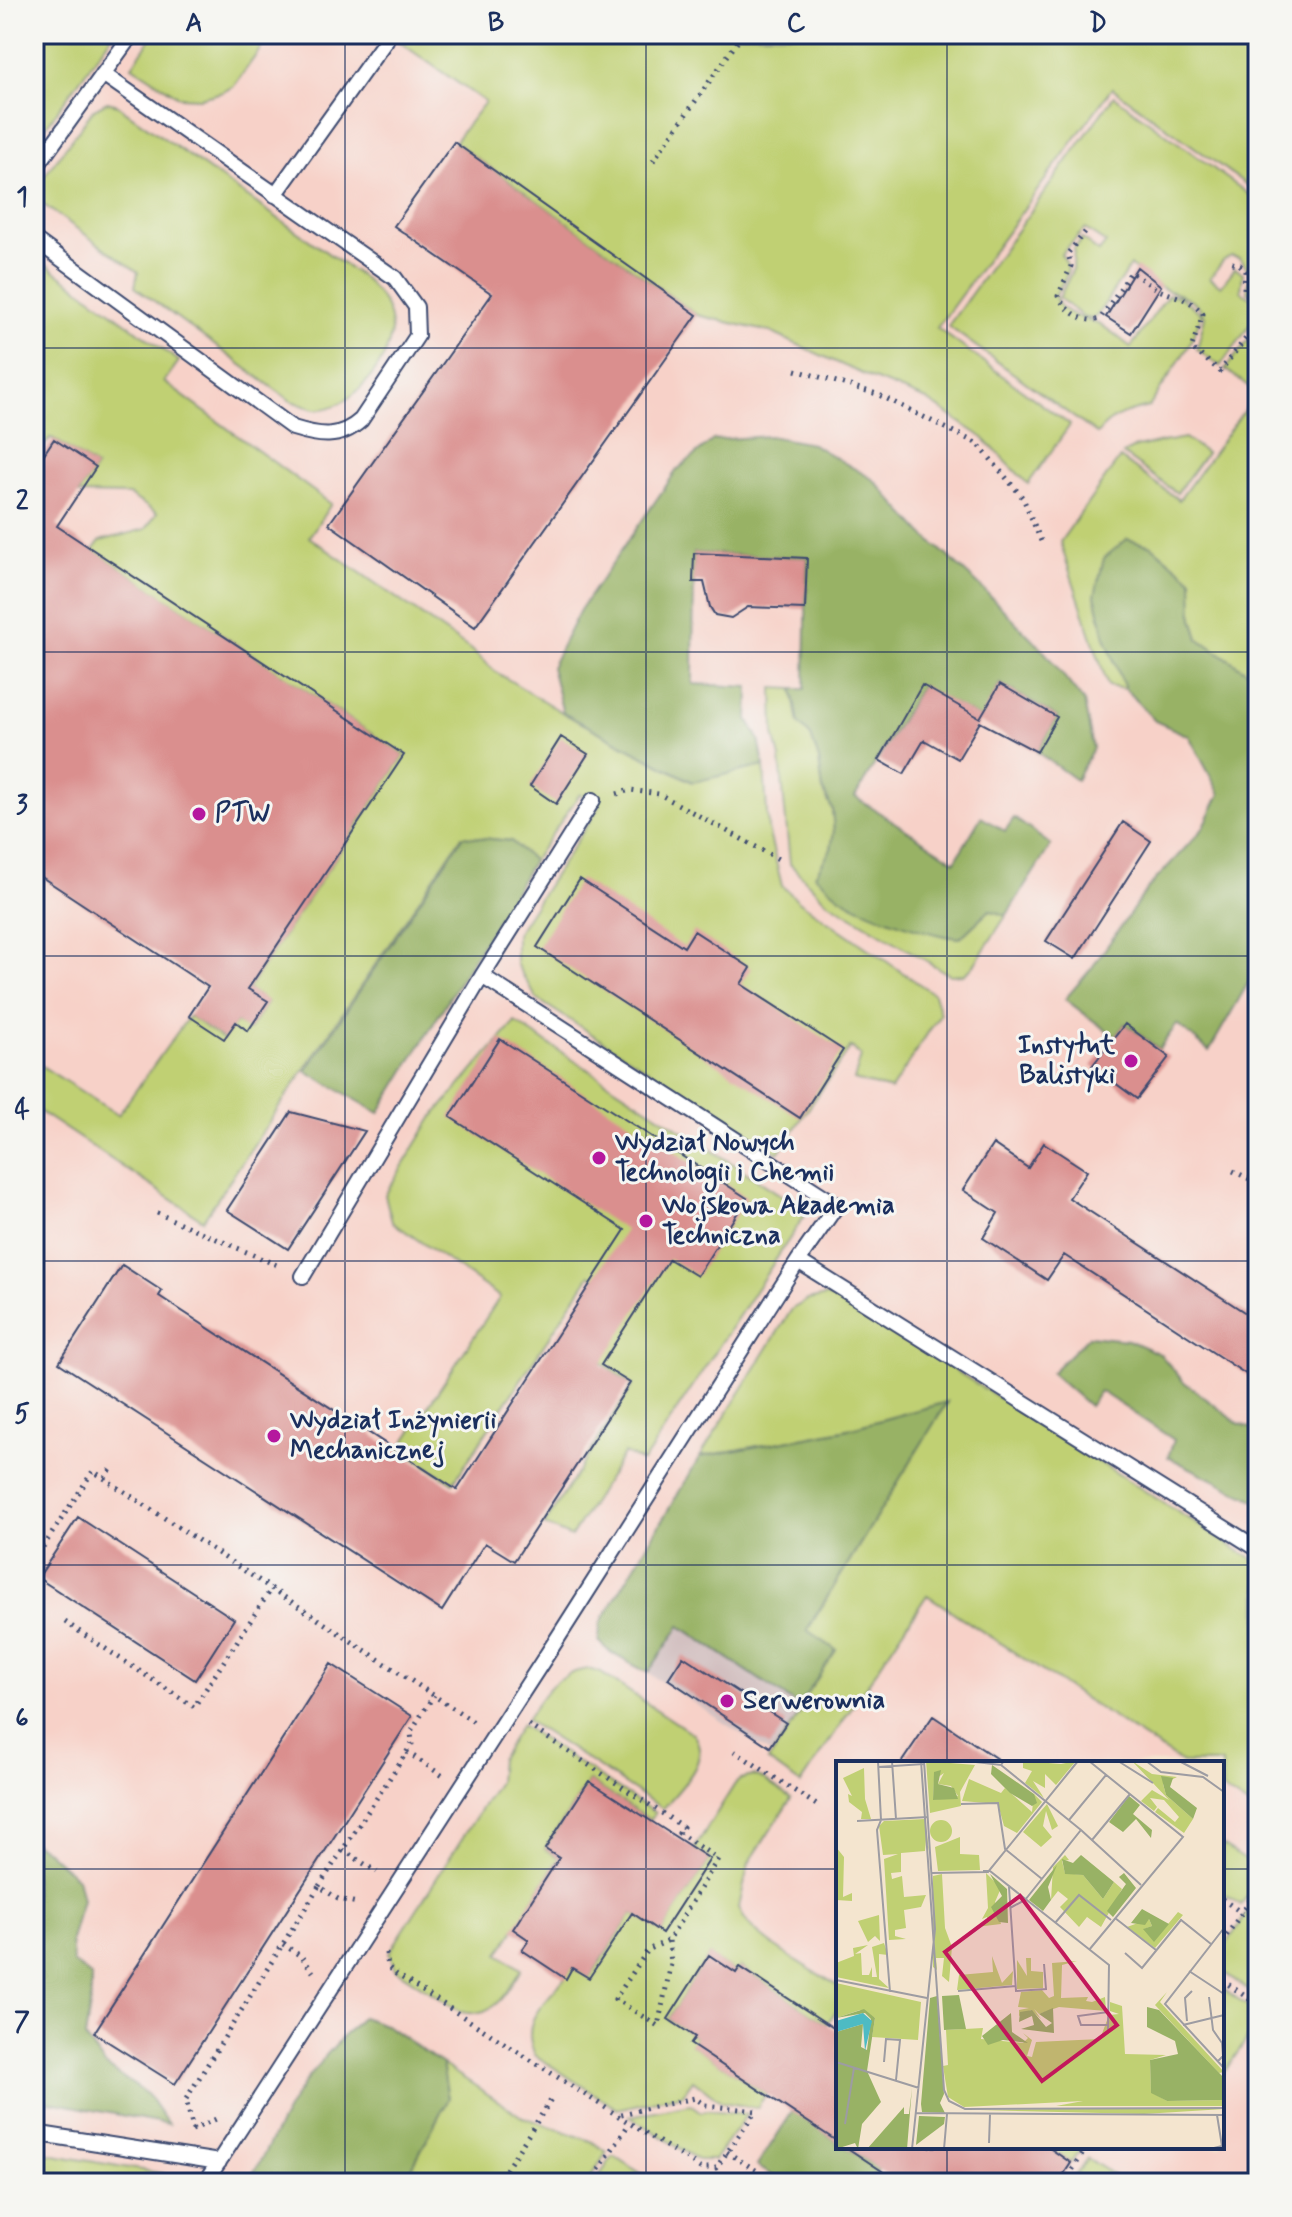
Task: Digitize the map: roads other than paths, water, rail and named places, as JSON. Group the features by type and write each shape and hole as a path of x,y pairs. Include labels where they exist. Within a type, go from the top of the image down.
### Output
{"lane":[{"path":"34,170 132,34"},
{"path":"275,195 386,40"},
{"path":"34,239 293,428 320,436 351,429 361,420 417,336 416,307 395,278 103,74"},
{"path":"303,1276 482,976 593,800"},
{"path":"205,2183 837,1205 482,976"},
{"path":"798,1261 1258,1549"},
{"path":"34,2133 219,2162"}],"place":[{"name":"PTW","path":"199,814"},
{"name":"Instytut Balistyki","path":"1131,1061"},
{"name":"Wydział Nowych Technologii i Chemii","path":"599,1158"},
{"name":"Wojskowa Akademia Techniczna","path":"646,1221"},
{"name":"Wydział Inżynierii Mechanicznej","path":"274,1436"},
{"name":"Serwerownia","path":"727,1701"}]}
